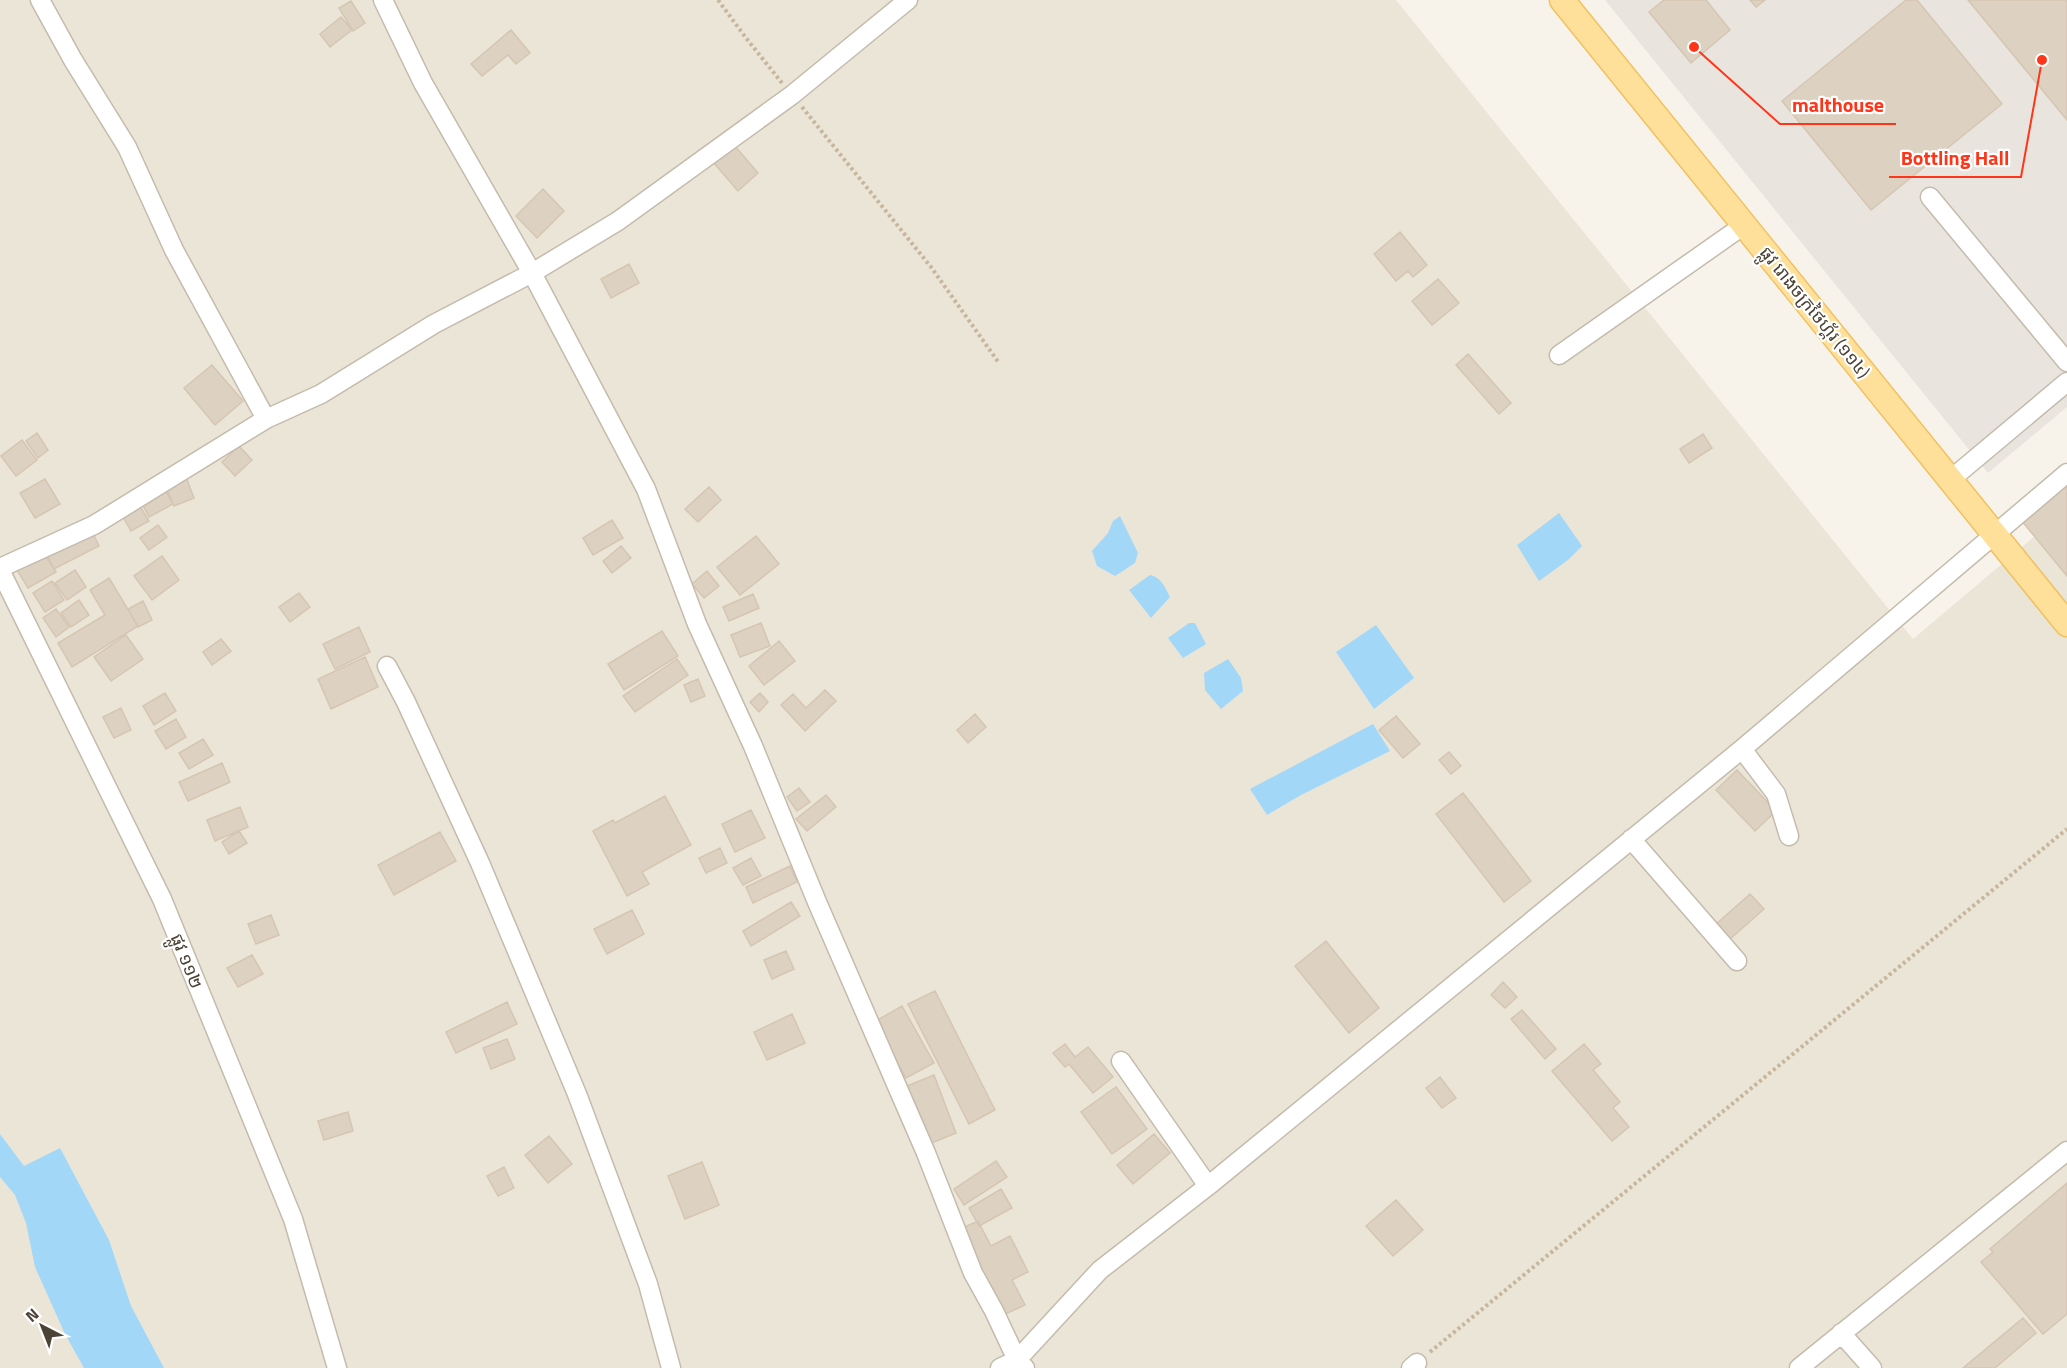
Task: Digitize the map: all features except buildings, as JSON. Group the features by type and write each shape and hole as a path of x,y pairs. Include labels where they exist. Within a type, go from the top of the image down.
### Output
{"main road":[{"name":"ផ្លូវ រោងចក្រថៃហ្គ័រ (១១៤)","path":"1564,1 2067,624"}],"street":[{"path":"40,0 127,147 174,250 266,419"},
{"path":"383,0 423,83 532,273 646,489 697,624 753,746 817,902 926,1153 973,1274 1021,1364"},
{"path":"0,569 94,525 266,419 321,394 434,324 532,273 618,221 792,95 908,0"},
{"path":"1930,197 2067,362"},
{"path":"1558,355 1744,225"},
{"path":"1950,480 2067,382"},
{"path":"1000,1368 1021,1364 1100,1270 1208,1186 1742,749 2067,473"},
{"name":"ផ្លូវ ១១២","path":"0,569 5,588 162,899 292,1219 337,1368"},
{"path":"387,666 480,863 577,1094 648,1284 671,1368"},
{"path":"1742,749 1776,794 1790,836"},
{"path":"1631,839 1737,961"},
{"path":"1121,1061 1208,1186"},
{"path":"1799,1368 2067,1152"},
{"path":"1841,1332 1872,1368"}],"path":[{"path":"718,0 930,267 999,363"},
{"path":"1414,1366 2067,829"}],"shaded area":[{"path":"0,0 1396,0 1913,639 2067,509 2067,1368 0,1368"},
{"path":"1605,0 2067,0 2067,407 1988,473"}],"water":[{"path":"1559,513 1582,546 1568,560 1539,581 1517,545"},
{"path":"1120,516 1138,553 1135,563 1115,576 1097,566 1092,551 1108,533 1113,521"},
{"path":"1150,575 1160,580 1170,597 1151,618 1129,590"},
{"path":"1189,623 1195,623 1206,644 1183,658 1168,638"},
{"path":"1376,625 1414,678 1374,709 1336,652"},
{"path":"1228,659 1241,678 1243,691 1221,709 1205,690 1204,673"},
{"path":"1373,724 1390,751 1301,795 1267,815 1250,789"},
{"path":"0,1134 24,1166 60,1148 109,1240 131,1306 164,1368 84,1368 65,1334 35,1267 26,1223 15,1195 0,1177"}],"place":[{"name":"malthouse","path":"1694,47"},
{"name":"Bottling Hall","path":"2042,60"}]}
